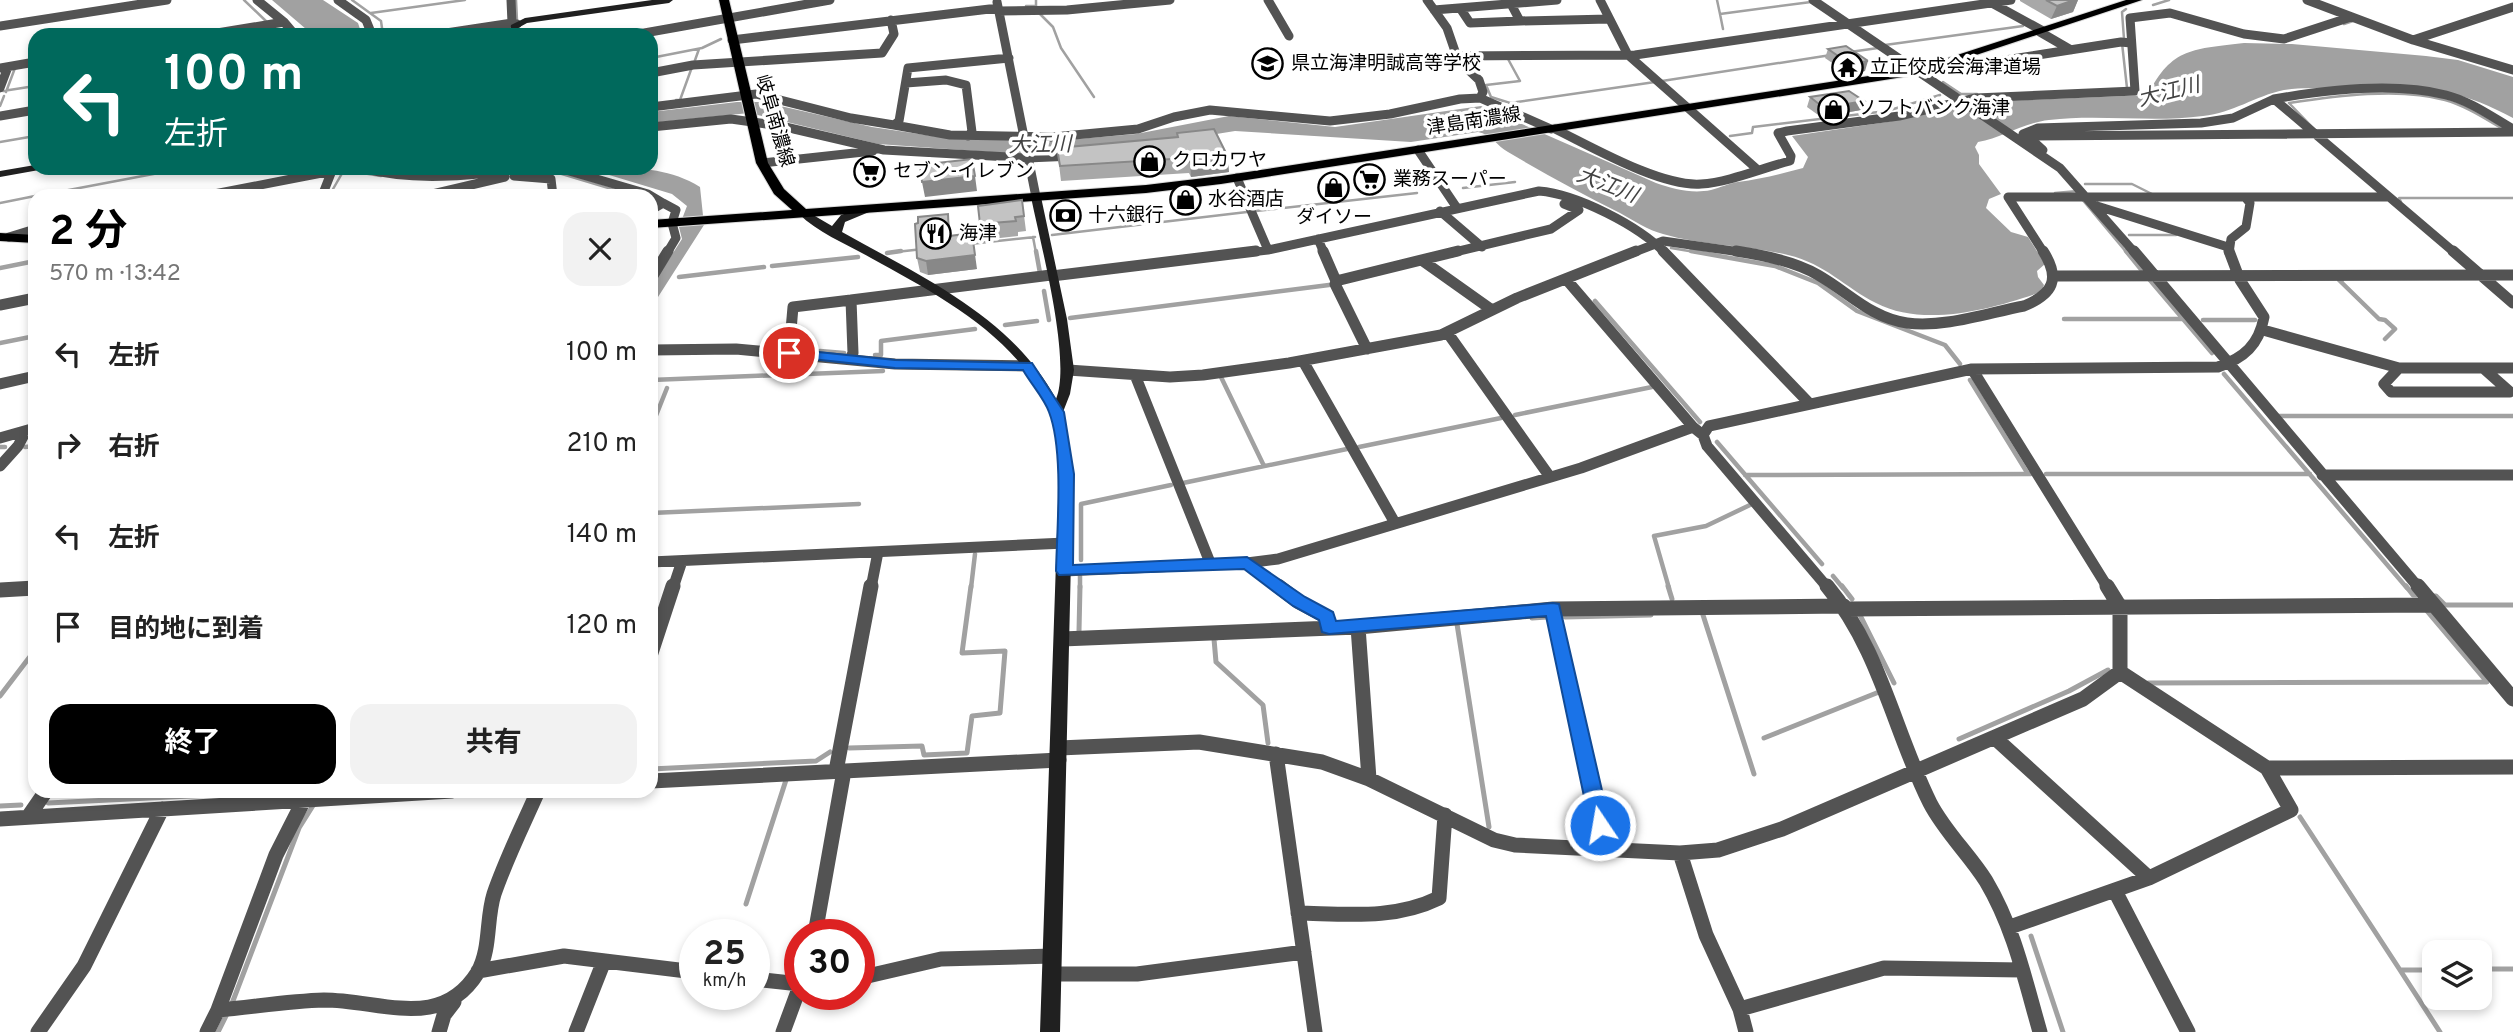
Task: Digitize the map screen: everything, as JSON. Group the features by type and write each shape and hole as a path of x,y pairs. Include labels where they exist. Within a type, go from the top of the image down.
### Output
{"main road":[{"name":"岐阜南濃線","path":"724,0 762,163 779,191 804,214"},
{"name":"津島南濃線","path":"804,214 1146,189 1237,178 1916,72 2137,0"},
{"path":"741,218 767,208 778,197 779,191"},
{"path":"658,224 804,214"},
{"path":"5,237 28,239"}],"street":[{"path":"0,26 167,0"},
{"path":"257,0 289,28"},
{"path":"338,0 366,20 369,28"},
{"path":"511,0 514,28"},
{"path":"481,28 669,0"},
{"path":"658,31 830,0"},
{"path":"732,40 997,7 1067,10 1170,0"},
{"path":"1268,0 1289,36"},
{"path":"1427,0 1447,28 1456,56 1479,80 1483,92 1480,98"},
{"path":"1434,10 1557,0"},
{"path":"1600,0 1628,55 1758,170"},
{"path":"1813,0 2060,168"},
{"path":"1456,56 1628,55 1989,1 2011,0"},
{"path":"2307,0 2413,40 2513,70"},
{"path":"1989,1 2071,50"},
{"path":"1511,4 1520,21"},
{"path":"997,7 1069,370 1064,394 1056,412"},
{"path":"2413,40 2513,7"},
{"path":"1460,8 1470,23 1609,19"},
{"path":"658,106 745,96 770,96 851,118 968,136 1024,138 1138,129 1174,117 1210,110 1330,121 1390,114 1460,99 1480,98 1680,184 1703,184 1790,161 1791,156 1778,136 1781,132 1899,116 1961,101 2135,91 2130,18 2163,13 2244,34 2284,39 2351,17"},
{"path":"658,72 737,62 882,53 894,34 891,20"},
{"path":"248,28 284,22"},
{"path":"1952,62 1973,65 2120,42 2131,43"},
{"path":"894,125 899,121 908,68 1009,58"},
{"path":"0,88 4,67 28,63"},
{"path":"906,83 946,80 966,85 972,132 968,136"},
{"path":"2513,130 2456,99 2430,92 2309,93 2274,99 2233,118 2219,121 2061,125 2023,134 2097,206 2513,699"},
{"path":"2274,99 2513,303"},
{"path":"0,116 28,111"},
{"path":"658,126 731,119 750,120 884,150"},
{"path":"2032,140 2034,136 2041,135 2513,130"},
{"path":"762,163 884,150 1027,157 1085,156"},
{"path":"1418,150 1457,208"},
{"path":"0,174 28,168"},
{"path":"237,189 304,175"},
{"path":"450,189 503,175"},
{"path":"524,175 551,179 552,189"},
{"path":"583,175 631,189"},
{"path":"1237,178 1268,250"},
{"path":"1336,281 1551,229 1579,210 1539,191"},
{"path":"789,353 793,307 1268,250 1539,191 1552,192 1591,206 1654,243 1810,404"},
{"path":"1069,370 1135,375 1203,375 1303,361 1447,332 1492,310 1663,241 1781,260 1820,276 1860,305 1884,317 1907,323 1931,324 2024,306 2044,296 2053,283 2052,265 2008,197 2389,197"},
{"path":"1065,571 1247,563 1278,558 1550,477 1709,426 1972,369 2218,368 2243,359 2263,330 2264,317 2237,277 2228,247 2231,238 2246,227 2250,203 2245,197"},
{"path":"658,200 676,210 676,238 658,268"},
{"path":"658,206 663,203"},
{"path":"2097,206 2228,247"},
{"path":"836,235 837,222 865,210"},
{"path":"1440,211 1482,247"},
{"path":"804,214 979,318 1006,341 1027,366 1056,412 1066,474 1050,1032"},
{"path":"5,237 28,230"},
{"path":"1318,239 1367,349"},
{"path":"1423,261 1492,310"},
{"path":"2054,276 2513,275"},
{"path":"1566,279 1845,607 1888,695 1916,771 1944,828 1985,880 2010,928 2040,1032"},
{"path":"0,305 28,299"},
{"path":"850,359 853,353 851,300"},
{"path":"2263,330 2399,368 2513,368"},
{"path":"1447,332 1550,477"},
{"path":"658,350 736,349 895,364 1027,366"},
{"path":"1303,361 1395,523"},
{"path":"2399,368 2384,384 2391,392 2510,392 2483,368"},
{"path":"1972,369 2120,607 2120,672"},
{"path":"1135,375 1211,565"},
{"path":"0,384 28,378"},
{"path":"0,438 28,431"},
{"path":"0,466 28,433"},
{"path":"2322,475 2513,475"},
{"path":"658,562 1065,543"},
{"path":"817,919 878,552"},
{"path":"658,632 682,561"},
{"path":"1247,563 1299,602 1327,617 1329,628"},
{"path":"0,590 28,588"},
{"path":"1062,639 1358,627 1553,609 2432,605"},
{"path":"1553,609 1606,852"},
{"path":"1358,627 1369,779"},
{"path":"658,781 840,771 1199,742 1322,762 1369,779 1493,840 1515,845 1606,852 1680,853 1718,850 1782,829 2083,699 2120,672"},
{"path":"2010,928 2149,878 2291,810 2267,768 2120,672"},
{"path":"1995,737 2149,878"},
{"path":"1276,754 1315,1032"},
{"path":"2267,768 2513,767"},
{"path":"28,817 41,798"},
{"path":"0,818 287,802 301,798"},
{"path":"207,1032 221,1009 276,855 307,798"},
{"path":"439,1032 444,1015 478,971 489,933 494,896 535,798"},
{"path":"38,1032 85,965 162,809"},
{"path":"1298,913 1383,915 1426,906 1439,898 1445,815"},
{"path":"1680,853 1706,935 1740,1009 1746,1032"},
{"path":"2115,891 2188,1032"},
{"path":"875,974 941,959 1053,965 1137,974 1304,952"},
{"path":"478,971 564,957 679,970"},
{"path":"576,1032 604,961"},
{"path":"1740,1009 1884,968 2022,970"},
{"path":"221,1009 326,999 374,1008 434,1010 454,1002"},
{"path":"783,1032 791,1010"}],"water":[{"path":"272,0 323,0 358,23 360,28 305,28"},
{"name":"大江川","path":"2244,43 2292,44 2458,60 2513,77 2513,118 2469,98 2430,90 2299,89 2273,93 2214,114 2184,118 2087,118 2030,124 1978,142 1975,147 1979,164 2001,194 1989,199 1986,208 2011,232 2028,237 2045,264 2037,271 2044,285 2041,292 1980,310 1936,315 1895,310 1876,303 1813,264 1788,255 1694,241 1652,230 1504,150 1487,135 1478,132 1411,142 1235,131 1105,152 1019,154 878,144 749,113 658,122 658,111 737,102 763,102 872,127 946,138 1053,141 1136,134 1229,116 1335,127 1481,106 1656,183 1683,190 1704,191 1803,168 1808,157 1792,136 1887,122 1979,102 2148,95 2166,67 2176,59 2198,49"},
{"path":"659,171 700,187 704,225 658,297 658,276 682,239 679,227 687,206 672,194 609,175 658,175"}],"building":[{"path":"2046,0 2074,0 2057,6"},
{"path":"1846,46 1868,61 1850,64 1828,49"},
{"path":"1849,91 1864,101 1824,108 1810,97"},
{"path":"1214,129 1228,157 1190,162 1188,158 1060,166 1057,148 1178,137 1177,133"},
{"path":"972,159 975,176 922,182 920,165"},
{"path":"1022,200 1024,216 1015,217 1016,221 980,224 978,206"},
{"path":"948,214 949,236 972,233 975,255 926,261 917,258 915,224 918,223 918,217"}],"waterway":[{"path":"244,0 268,23"},
{"path":"352,0 381,21 382,28"},
{"path":"371,13 465,0"},
{"path":"516,0 517,20"},
{"path":"1026,6 1036,6 1036,0"},
{"path":"1717,0 1720,14"},
{"path":"2153,5 2169,0"},
{"path":"1720,14 1811,2"},
{"path":"2121,40 2124,39 2122,12 2126,9"},
{"path":"1037,11 1053,27 1061,48 1094,97"},
{"path":"1720,14 1723,29"},
{"path":"2344,24 2356,20"},
{"path":"1885,45 2023,26"},
{"path":"658,57 702,48 721,39"},
{"name":"大江川","path":"2122,43 2127,88 2122,89"},
{"path":"1850,52 1878,48"},
{"path":"694,63 699,49"},
{"path":"1662,81 1831,55"},
{"path":"1508,59 1520,81 1486,85 1491,97 1510,103 1655,82"},
{"path":"676,100 680,100 692,67"},
{"path":"7,90 15,68"},
{"path":"1943,82 1961,94 1977,94"},
{"path":"7,90 28,87"},
{"path":"2315,130 2289,103 2367,94 2427,96 2460,106 2503,129"},
{"path":"1730,136 1752,133 1753,127 1887,111 1940,95"},
{"path":"0,106 4,96"},
{"path":"0,142 28,137"},
{"path":"74,189 148,175"},
{"path":"333,189 341,175"},
{"path":"375,175 381,176"},
{"path":"565,175 612,189"},
{"path":"1463,188 1515,182"},
{"path":"2085,184 2132,184 2152,194"},
{"path":"2055,193 2078,191"},
{"path":"1256,211 1417,193"},
{"path":"0,203 28,197"},
{"path":"2081,198 2127,253"},
{"path":"2401,202 2399,198 2513,198"},
{"path":"1052,235 1247,212"},
{"path":"2129,235 2176,235"},
{"path":"970,244 1033,237"},
{"path":"1033,237 1036,253"},
{"path":"1671,248 1701,253"},
{"path":"901,251 887,253 923,249"},
{"path":"1036,251 1040,273"},
{"path":"1691,251 1775,266 1818,283 1857,311 1945,345 1960,364"},
{"path":"2126,251 2144,273"},
{"path":"772,266 858,257"},
{"path":"0,268 28,262"},
{"path":"679,277 764,267"},
{"path":"2149,279 2212,353"},
{"path":"2342,280 2339,280 2379,319 2385,320 2395,329 2385,339"},
{"path":"1070,318 1329,285"},
{"path":"1044,291 1049,320"},
{"path":"1595,301 1700,422"},
{"path":"2064,319 2183,319"},
{"path":"2203,320 2255,320"},
{"path":"1005,325 1037,321"},
{"path":"875,355 881,355 881,341 975,329"},
{"path":"0,343 28,337"},
{"path":"820,351 844,353"},
{"path":"658,380 883,371"},
{"path":"2224,374 2310,474"},
{"path":"1221,377 1264,466"},
{"path":"1970,380 2028,474"},
{"path":"1515,415 1652,387"},
{"path":"658,410 667,388"},
{"path":"2278,416 2513,416"},
{"path":"1359,447 1501,418"},
{"path":"1717,442 1745,475"},
{"path":"0,447 5,447"},
{"path":"1183,483 1347,449"},
{"path":"1745,475 2031,474"},
{"path":"2046,474 2310,474"},
{"path":"2310,474 2407,588"},
{"path":"1745,475 1822,564"},
{"path":"1081,560 1081,504 1171,485"},
{"path":"658,513 859,504"},
{"path":"1669,588 1654,536 1706,526 1750,505"},
{"path":"971,588 975,554"},
{"path":"1080,576 1080,586"},
{"path":"1833,576 1843,588"},
{"path":"849,748 922,746 924,755 967,753 972,716 1000,713 1005,651 962,653 971,586"},
{"path":"1079,631 1080,586"},
{"path":"1668,586 1672,599"},
{"path":"1842,586 1852,599"},
{"path":"2406,586 2413,595 2417,595"},
{"path":"2431,596 2436,596 2445,605 2513,605"},
{"path":"2148,683 2487,682 2427,611"},
{"path":"1859,613 1894,683"},
{"path":"1565,617 1651,615"},
{"path":"1703,615 1754,774"},
{"path":"1532,618 1547,617"},
{"path":"1457,624 1489,827"},
{"path":"1217,638 1214,639 1216,662 1263,705 1268,743"},
{"path":"0,696 28,659"},
{"path":"1959,739 2069,691 2108,670"},
{"path":"1764,738 1879,692"},
{"path":"658,769 816,761 830,752"},
{"path":"746,904 786,780"},
{"path":"48,803 149,798"},
{"path":"231,1006 299,828 314,804"},
{"path":"0,806 21,805"},
{"path":"2300,817 2400,970"},
{"path":"2031,936 2063,1032"},
{"path":"2492,969 2513,969"},
{"path":"2400,970 2422,970"},
{"path":"2400,970 2440,1032"},
{"path":"218,1032 227,1014"}],"place":[{"name":"県立海津明誠高等学校","path":"1268,64"},
{"name":"立正佼成会海津道場","path":"1847,68"},
{"name":"ソフトバンク海津","path":"1834,109"},
{"name":"クロカワヤ","path":"1149,161"},
{"name":"セブン-イレブン","path":"870,172"},
{"name":"業務スーパー","path":"1370,180"},
{"name":"ダイソー","path":"1334,187"},
{"name":"水谷酒店","path":"1185,200"},
{"name":"十六銀行","path":"1065,216"},
{"name":"海津","path":"936,234"}],"route":[{"path":"789,353 895,364 1027,366 1056,412 1060,433 1066,474 1065,571 1247,563 1299,602 1327,617 1329,628 1553,609 1600,825"}]}
